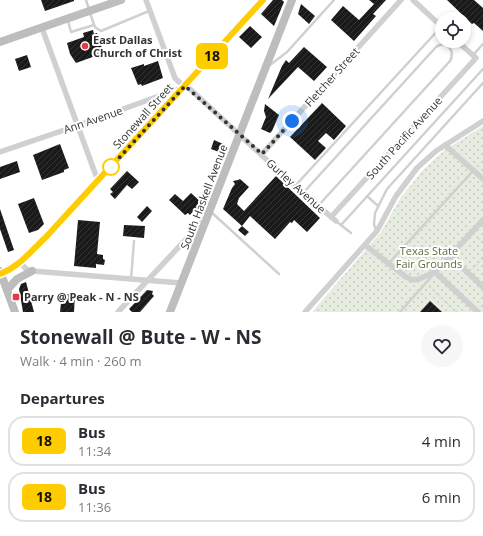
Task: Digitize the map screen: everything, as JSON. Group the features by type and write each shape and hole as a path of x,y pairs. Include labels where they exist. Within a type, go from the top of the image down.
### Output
{"main road":[{"path":"0,42 89,11 109,2 121,0"},
{"name":"Stonewall Street","path":"0,273 8,271 20,262 99,181 263,0"},
{"name":"South Haskell Avenue","path":"170,312 292,0"},
{"path":"7,290 17,279 32,271"},
{"path":"0,273 14,312"}],"street":[{"name":"Gurley Avenue","path":"146,0 175,78 240,134 317,206 339,223"},
{"name":"Fletcher Street","path":"262,154 401,0"},
{"path":"413,0 435,20"},
{"path":"42,28 94,173 99,181"},
{"path":"464,48 475,57"},
{"name":"South Pacific Avenue","path":"331,217 475,57"},
{"name":"Ann Avenue","path":"0,152 185,86"},
{"path":"305,312 376,231 406,181 426,160 445,145 483,121"},
{"path":"445,145 483,179"},
{"path":"118,312 209,214"},
{"path":"365,245 406,277 413,280 419,279 435,272 483,220"},
{"path":"450,256 483,287"},
{"path":"20,262 26,269 32,271 181,283"},
{"path":"435,272 478,312"}],"lane":[{"path":"86,0 94,25 101,31 150,10"},
{"path":"266,68 287,52 334,0"},
{"path":"67,19 71,32 94,25"},
{"path":"295,186 435,35"},
{"path":"475,57 483,44"},
{"path":"303,193 435,48"},
{"path":"317,206 450,61 452,52 450,48"},
{"path":"351,233 339,223 367,196 483,69"},
{"path":"376,231 374,224 378,206 387,189 483,83"},
{"path":"388,264 474,170"},
{"path":"367,196 378,206"},
{"path":"209,214 279,274"},
{"path":"131,280 134,241"},
{"path":"400,312 435,272"}],"path":[{"path":"472,232 483,242"},
{"path":"469,274 483,258"},
{"path":"425,283 457,312"}],"green space":[{"name":"Texas State Fair Grounds","path":"483,126 483,312 312,312 381,232 401,197 423,170 443,151"}],"building":[{"path":"41,0 74,0 74,1 45,11"},
{"path":"273,0 282,0 284,2 274,26 261,14"},
{"path":"369,0 386,0 373,14 376,16 354,41 331,20 343,6 359,20 374,4"},
{"path":"447,0 474,0 483,8 483,31 474,23 471,23 471,12 460,12"},
{"path":"301,4 315,16 309,24 298,14"},
{"path":"250,26 262,37 251,48 239,37"},
{"name":"East Dallas Church of Christ","path":"93,30 94,34 97,33 102,48 99,49 101,54 76,63 70,54 67,43 84,37 83,33"},
{"path":"304,47 327,67 314,81 298,67 268,99 286,60 289,63"},
{"path":"27,55 31,67 19,71 15,59"},
{"path":"158,61 163,78 142,86 141,84 138,85 131,68 144,64 144,66"},
{"path":"322,103 346,126 334,140 326,133 318,141 326,148 315,160 290,137"},
{"path":"265,104 279,115 270,133 261,129 266,117 264,111"},
{"path":"214,140 223,144 219,152 211,149"},
{"path":"60,144 69,168 64,170 64,172 42,180 33,155"},
{"path":"17,161 20,172 0,179 0,167"},
{"path":"127,171 139,182 132,189 127,185 115,199 110,194 113,192 110,189"},
{"path":"276,176 320,218 307,232 294,220 292,223 290,222 275,239 250,216 242,226 223,209 235,184 233,181 240,179 249,187 239,198 237,204 244,211"},
{"path":"191,193 203,204 199,210 196,208 190,215 188,213 185,215 169,200 175,194 183,201"},
{"path":"34,198 44,224 38,230 29,233 18,204"},
{"path":"147,206 152,211 142,222 137,217"},
{"path":"0,209 14,250 8,252 0,229"},
{"path":"78,220 100,222 97,254 103,255 103,259 105,260 104,265 96,264 96,268 74,266"},
{"path":"124,225 145,226 144,238 123,236"},
{"path":"242,226 249,232 245,236 238,230"},
{"path":"26,282 34,312 23,312 19,289 21,284"},
{"path":"147,290 153,291 152,294 154,296 140,312 132,312 129,309"},
{"path":"62,294 75,294 74,312 60,312"},
{"path":"430,301 442,312 420,312"}],"bus line":[{"name":"18","path":"0,274 8,271 20,262 46,237 99,181 263,0"}],"place":[{"name":"East Dallas Church of Christ","path":"85,46"},
{"name":"Parry @ Peak - N - NS","path":"16,297"}],"route":[{"path":"111,167 108,170 185,86 262,154 292,121"}]}
